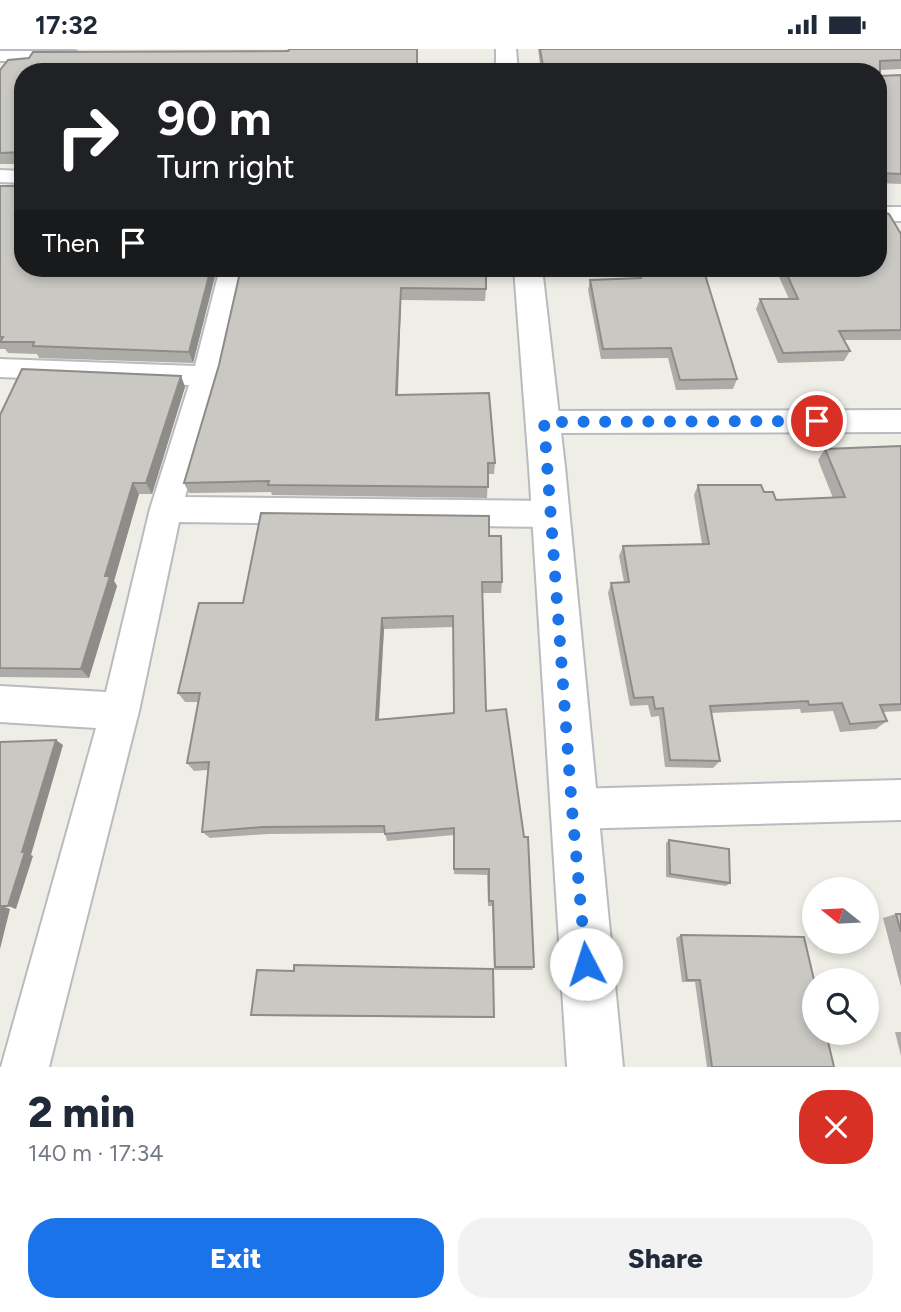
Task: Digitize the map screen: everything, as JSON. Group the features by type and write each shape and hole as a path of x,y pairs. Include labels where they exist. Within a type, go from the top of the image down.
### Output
{"street":[{"path":"0,56 6,49"},
{"path":"0,56 95,56"},
{"path":"25,1067 120,711 166,509 206,376 230,277"},
{"path":"529,277 544,422 572,809 595,1067"},
{"path":"0,367 206,376"},
{"path":"544,422 901,421"},
{"path":"166,509 550,514"},
{"path":"0,704 120,711"},
{"path":"572,809 901,800"}],"building":[{"path":"417,49 417,63 14,63 14,152 0,153 0,70 8,60 29,58 33,52"},
{"path":"540,49 901,49 901,60 880,63 542,63"},
{"path":"901,75 901,174 887,173 887,76"},
{"path":"0,186 14,186 14,277 209,277 189,352 33,346 34,342 0,342 3,337 0,337"},
{"path":"887,213 889,214 901,234 901,330 839,331 850,351 783,353 760,299 798,299 788,277 887,277"},
{"path":"239,277 486,277 486,289 401,288 396,395 489,393 495,463 488,463 488,487 268,485 269,481 184,483 219,365"},
{"path":"706,277 737,379 680,380 671,348 603,349 590,280"},
{"path":"22,369 181,376 146,483 133,483 105,576 110,576 81,669 0,668 0,415"},
{"path":"901,446 901,704 880,705 887,721 850,724 842,703 809,705 808,701 710,706 720,761 670,760 663,708 655,709 653,697 634,698 611,583 629,582 623,546 709,544 698,485 761,485 764,492 773,492 776,500 845,497 825,449"},
{"path":"261,513 489,516 489,536 501,536 502,582 482,582 486,711 506,709 524,837 528,837 534,967 495,967 489,869 454,869 454,828 385,834 384,826 263,827 202,832 209,762 187,763 200,693 178,693 199,603 243,603","holes":["453,616 454,713 376,720 382,618"]},
{"path":"56,740 8,906 2,906 0,912 0,742"},
{"path":"669,840 729,849 730,883 670,874"},
{"path":"896,914 901,914 901,932"},
{"path":"681,935 802,937 802,954 808,954 811,968 802,968 802,1045 829,1045 834,1067 712,1067 700,980 687,980"},
{"path":"294,965 493,969 494,1017 251,1015 257,970 294,971"}],"route":[{"path":"586,964 544,422 817,421"}]}
